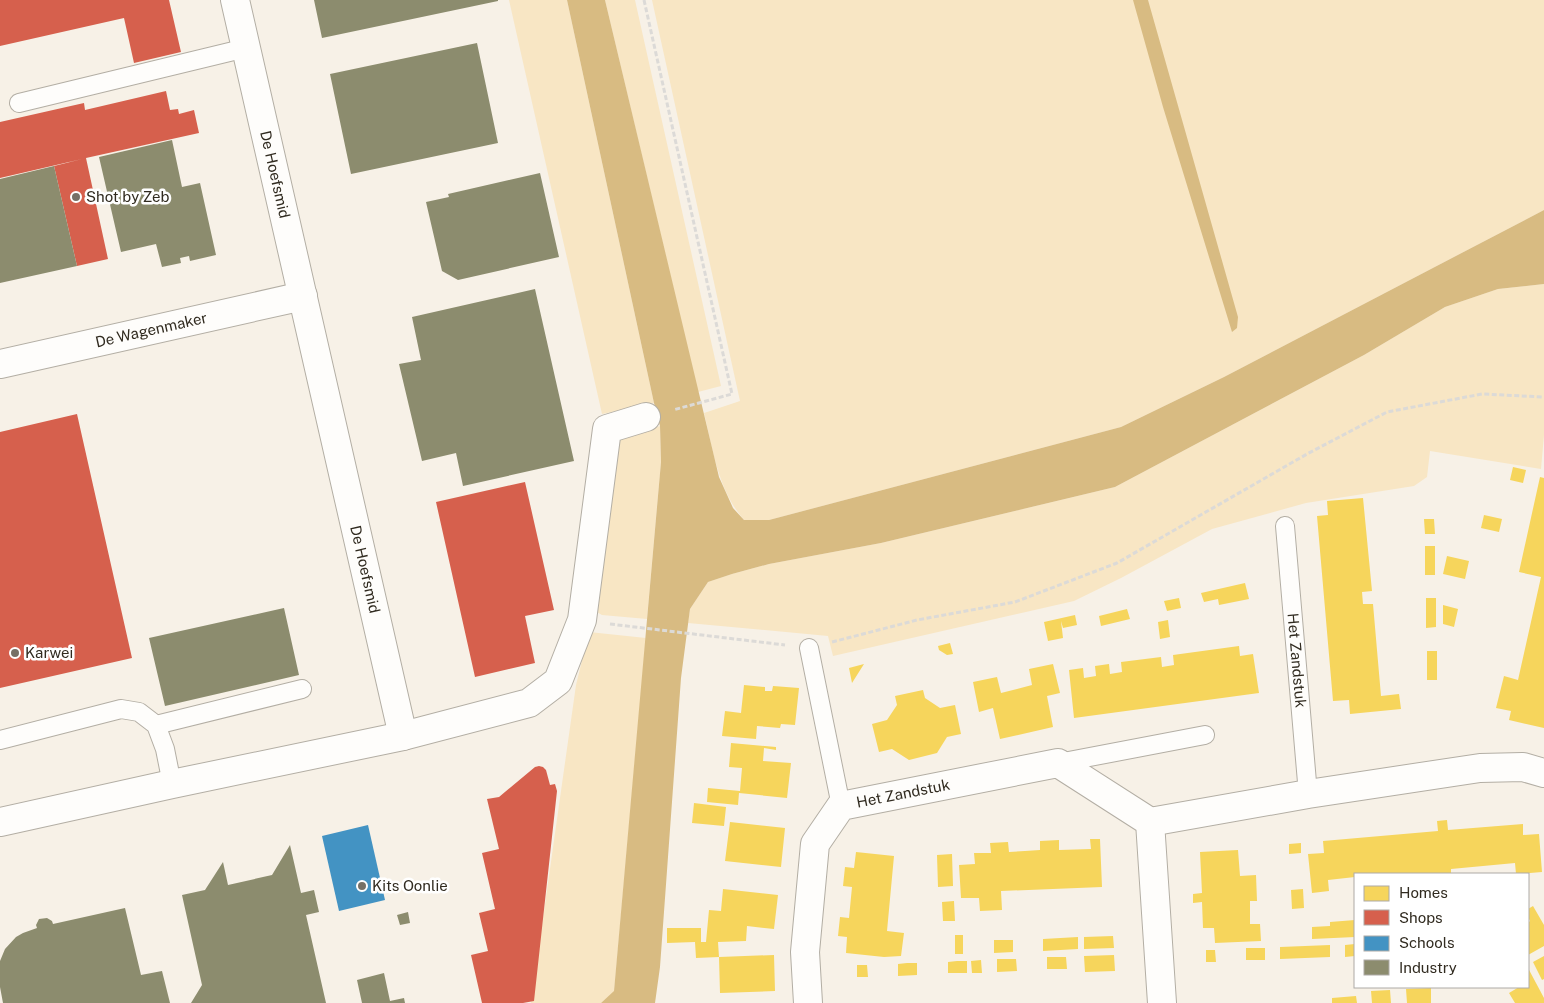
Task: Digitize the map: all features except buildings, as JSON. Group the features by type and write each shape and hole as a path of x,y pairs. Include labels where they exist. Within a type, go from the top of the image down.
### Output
{"street":[{"name":"De Hoefsmid","path":"235,0 403,736"},
{"name":"De Wagenmaker","path":"0,364 303,296"},
{"path":"0,822 403,736 529,703 558,681 582,620 607,429 646,417"},
{"path":"1058,762 1150,822 1308,794 1480,768 1523,767 1544,773"},
{"name":"Het Zandstuk","path":"808,1003 805,952 815,844 841,806 1058,762"},
{"path":"1150,822 1162,1003"}],"lane":[{"path":"19,104 246,48"},
{"name":"Het Zandstuk","path":"1285,526 1308,794"},
{"path":"809,648 841,806"},
{"path":"156,725 302,689"},
{"path":"0,740 121,709 139,712 156,725 165,749 172,784"},
{"path":"1058,762 1205,735"}],"path":[{"path":"644,0 732,394 646,417"},
{"path":"643,628 809,648 917,620 1015,602 1118,563 1307,454 1387,412 1482,394 1544,397"}],"shaded area":[{"path":"509,0 567,0 654,403 602,414"},
{"path":"567,0 605,0 719,477 733,508 744,520 769,520 1121,427 1224,377 1544,210 1544,284 1498,289 1445,307 1364,355 1115,487 881,543 769,564 708,582 690,609 681,678 660,967 655,1003 601,1003 614,991 661,462 660,426"},
{"path":"605,0 635,0 721,386 698,392"},
{"path":"652,0 1544,0 1544,210 1224,377 1121,427 769,520 744,520 735,508 722,483 704,413 740,401"},
{"path":"1133,0 1148,0 1238,317 1237,328 1232,332 1163,107"},
{"path":"1544,284 1544,435 1541,469 1430,451 1427,477 1414,486 1306,503 1212,529 1074,601 833,656 828,636 688,623 690,609 708,582 732,574 769,564 881,543 1115,487 1364,355 1445,307 1498,289"},
{"path":"660,426 661,462 647,619 602,615 593,610 617,439"},
{"path":"589,632 646,638 614,992 601,1003 531,1003 576,685"}],"place":[{"name":"Shot by Zeb","path":"76,197"},
{"name":"Karwei","path":"15,653"},
{"name":"Kits Oonlie","path":"362,886"}]}
